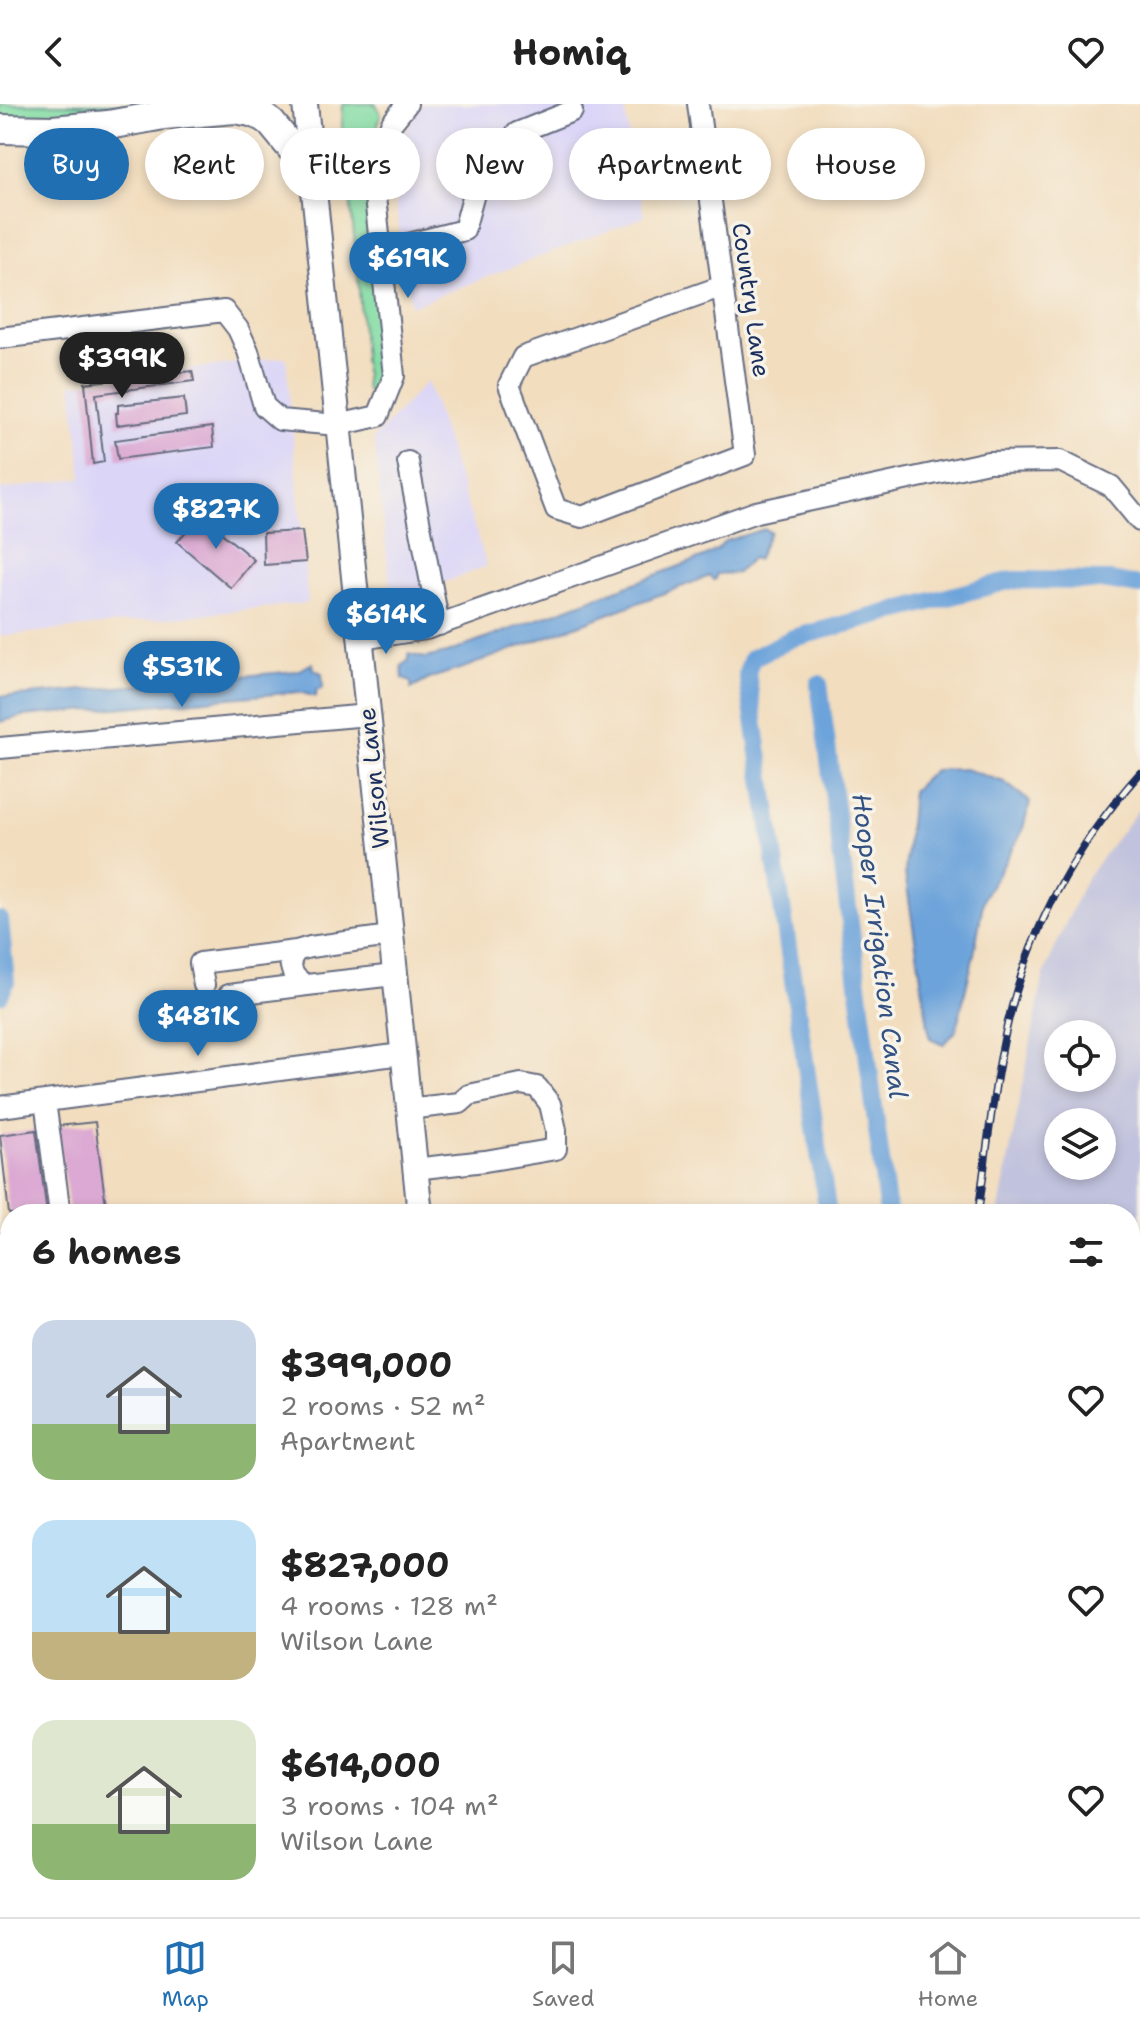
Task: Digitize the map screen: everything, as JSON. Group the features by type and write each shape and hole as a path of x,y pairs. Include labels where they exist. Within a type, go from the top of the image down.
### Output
{"highway":[{"path":"164,115 195,104"},
{"path":"0,129 53,130 235,109 263,117 280,134"}],"main road":[{"name":"Wilson Lane","path":"305,104 307,128"},
{"name":"Wilson Lane","path":"315,200 419,1204"}],"street":[{"path":"0,338 224,311 238,329 248,351 264,406 280,420 338,425 378,416 394,376 373,178 391,124 407,104"},
{"name":"Country Lane","path":"698,104 723,286 745,455 582,517 556,509 509,385 523,357 723,286"},
{"path":"381,251 464,230 478,179 517,133 572,111"},
{"path":"361,639 439,625 756,512 988,462 1060,461 1111,486 1140,521"},
{"path":"408,462 439,625"},
{"path":"0,748 368,715"},
{"path":"204,985 200,963 390,936"},
{"path":"296,951 290,961 291,972 297,980 307,985"},
{"path":"229,995 394,975"},
{"path":"0,1107 402,1054"},
{"path":"408,1109 460,1103 469,1095 521,1084 537,1087 550,1104 556,1130 556,1149 414,1169"},
{"path":"45,1101 59,1204"}],"shaded area":[{"path":"423,104 624,104 628,128 569,128 569,200 641,200 644,217 411,306 395,200 420,200 420,128 408,128"},
{"path":"286,357 308,603 0,636 0,490 82,478 72,384"},
{"path":"427,381 487,566 392,603 374,438"},
{"path":"1140,807 1140,1204 1000,1204 1044,973 1085,880"}],"green space":[{"path":"0,104 125,104 0,118"},
{"path":"343,104 376,104 381,115 377,128 342,128"},
{"path":"350,200 377,200 391,366 378,395 371,395 366,389"}],"water":[{"path":"764,529 770,532 757,560 752,558 737,573 716,574 713,580 710,576 431,678 411,689 411,682 403,679 402,666 409,660 409,654 426,658 450,652 704,557 725,541"},
{"path":"313,663 314,670 322,673 323,688 316,691 316,697 299,692 23,716 0,722 0,696 297,671"},
{"path":"965,769 1004,782 1030,802 1022,832 984,897 956,1031 944,1044 930,1038 905,873 912,791 934,770"}],"building":[{"path":"192,371 194,381 96,394 104,462 93,464 85,383"},
{"path":"184,398 186,416 117,425 118,405"},
{"path":"212,427 214,447 118,459 115,440"},
{"path":"200,515 254,560 231,588 177,542"},
{"path":"302,531 306,562 264,565 263,533"},
{"path":"95,1122 106,1204 68,1204 58,1126"},
{"path":"36,1130 46,1204 8,1204 0,1135"}],"waterway":[{"path":"827,1204 747,673 752,658 793,638 1012,580 1109,581 1140,586"},
{"name":"Hooper Irrigation Canal","path":"819,684 887,1204"},
{"name":"Hooper Irrigation Canal","path":"0,920 6,982 0,995"}],"railway":[{"path":"979,1204 1002,1049 1028,956 1057,891 1075,860 1140,773"}]}
